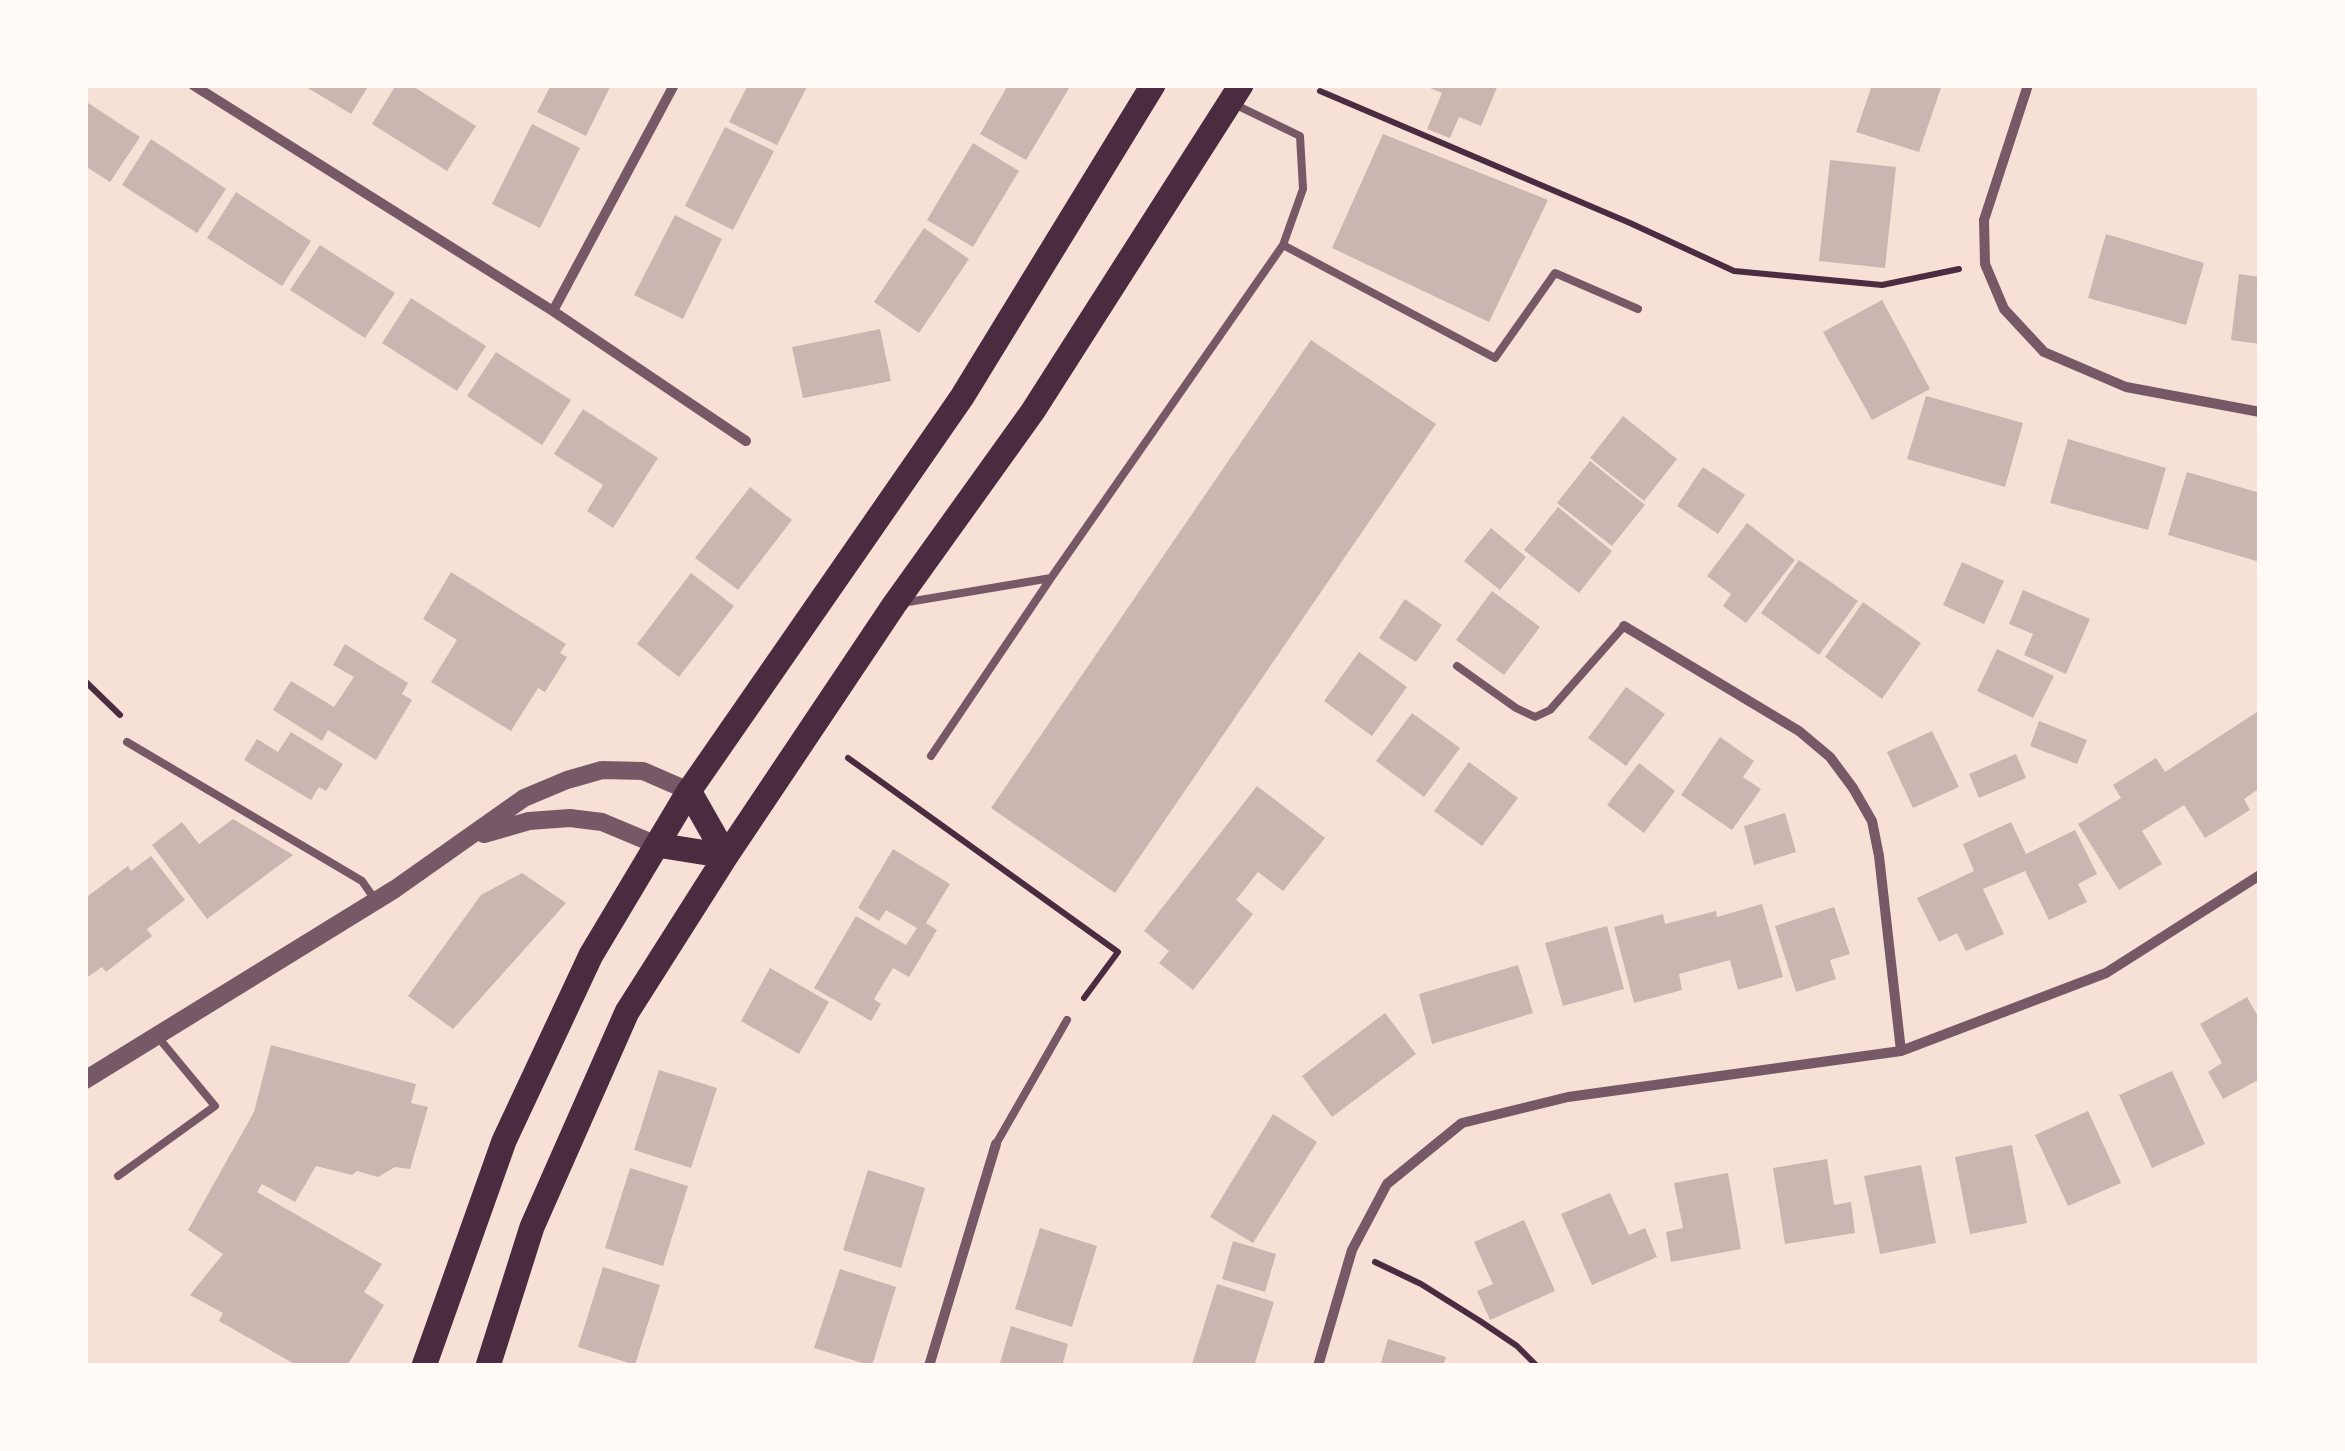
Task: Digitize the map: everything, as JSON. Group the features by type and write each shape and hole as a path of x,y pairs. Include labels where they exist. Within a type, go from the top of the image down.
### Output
{"main road":[{"path":"424,1366 504,1141 591,955 689,791 962,397 1153,85"},
{"path":"488,1366 532,1228 628,1012 726,856 894,605 1033,411 1236,94"},
{"path":"689,791 726,856"},
{"path":"657,846 726,856"}],"street":[{"path":"193,85 554,311 746,442"},
{"path":"554,311 674,85"},
{"path":"2028,85 1984,220 1985,264 2004,308 2044,352 2126,387 2260,412"},
{"path":"1624,626 1800,731 1830,757 1853,788 1872,821 1901,1051"},
{"path":"85,1080 376,901 524,798 602,770 643,771 689,791"},
{"path":"468,839 528,821 570,818 602,822 657,846"},
{"path":"1318,1366 1352,1250 1387,1184 1462,1122 1568,1096 1901,1051 2106,973 2260,875"},
{"path":"929,1366 996,1144"}],"lane":[{"path":"932,756 1283,245 1303,189 1300,136 1236,94"},
{"path":"1283,245 1495,358 1555,273 1638,309"},
{"path":"894,605 1051,578"},
{"path":"1457,666 1535,717 1550,710 1624,626"},
{"path":"127,742 362,881 376,901"},
{"path":"996,1144 1067,1020"},
{"path":"118,1176 214,1106 156,1035"}],"path":[{"path":"1320,91 1734,271 1882,285 1985,264"},
{"path":"85,681 126,720"},
{"path":"848,758 1118,952 1067,1020"},
{"path":"1352,1250 1421,1284 1517,1346 1538,1366"}],"building":[{"path":"303,85 369,85 351,114"},
{"path":"396,85 411,85 476,126 447,171 372,124"},
{"path":"551,85 611,85 586,136 537,112"},
{"path":"748,85 808,85 777,145 729,122"},
{"path":"1008,85 1071,85 1026,160 980,134"},
{"path":"1423,85 1498,85 1481,126 1459,117 1450,138 1427,129 1442,93"},
{"path":"1872,85 1942,85 1919,152 1856,132"},
{"path":"85,101 140,137 110,182 85,166"},
{"path":"532,124 580,148 540,228 492,204"},
{"path":"725,127 774,151 733,230 685,206"},
{"path":"1383,134 1548,200 1489,322 1332,248"},
{"path":"151,139 226,189 197,233 122,185"},
{"path":"973,143 1019,171 973,247 927,220"},
{"path":"1830,160 1896,167 1885,268 1819,261"},
{"path":"236,192 311,241 282,286 207,238"},
{"path":"675,215 722,239 683,319 634,295"},
{"path":"924,228 969,259 919,333 874,302"},
{"path":"2106,234 2204,263 2186,325 2088,298"},
{"path":"320,245 395,293 365,338 290,290"},
{"path":"2239,274 2260,277 2260,344 2231,340"},
{"path":"411,298 486,346 457,391 382,343"},
{"path":"1882,300 1930,389 1872,420 1823,332"},
{"path":"880,329 891,381 803,398 792,347"},
{"path":"1311,340 1436,424 1115,893 991,808"},
{"path":"496,352 571,400 542,445 467,396"},
{"path":"1926,396 2023,423 2005,487 1907,459"},
{"path":"583,409 658,458 613,528 587,511 603,485 554,454"},
{"path":"1623,416 1677,459 1644,501 1590,458"},
{"path":"2068,439 2166,468 2148,530 2050,503"},
{"path":"1590,461 1645,505 1612,546 1557,503"},
{"path":"1703,467 1745,495 1718,534 1677,506"},
{"path":"2187,472 2260,493 2260,562 2168,535"},
{"path":"750,487 792,520 738,590 695,558"},
{"path":"1558,507 1612,551 1579,593 1524,550"},
{"path":"1747,523 1795,560 1746,623 1723,606 1731,594 1707,576"},
{"path":"1491,528 1526,557 1500,590 1464,561"},
{"path":"1799,560 1858,601 1819,655 1761,613"},
{"path":"1962,562 2004,581 1984,624 1943,605"},
{"path":"451,572 566,644 560,653 567,657 545,692 538,688 511,731 431,682 457,640 423,619"},
{"path":"691,573 734,606 679,677 637,644"},
{"path":"2023,590 2090,619 2066,674 2024,655 2033,634 2009,624"},
{"path":"1492,591 1540,627 1504,675 1456,640"},
{"path":"1405,599 1442,625 1416,662 1379,638"},
{"path":"1863,602 1921,643 1882,699 1825,657"},
{"path":"345,644 408,683 402,694 412,700 376,760 328,730 322,741 273,710 291,681 334,707 354,677 333,665"},
{"path":"1997,649 2054,676 2033,718 1977,691"},
{"path":"1359,652 1407,687 1372,736 1324,701"},
{"path":"1626,687 1665,714 1626,766 1588,738"},
{"path":"2260,710 2260,788 2244,799 2250,810 2205,838 2184,805 2142,831 2162,864 2119,890 2078,824 2121,798 2113,785 2156,758 2165,772"},
{"path":"1412,713 1460,748 1424,797 1376,761"},
{"path":"2039,721 2087,740 2077,764 2030,746"},
{"path":"1932,731 1959,787 1913,808 1887,752"},
{"path":"291,732 343,764 326,791 319,787 311,800 244,760 257,739 278,752"},
{"path":"1720,737 1754,761 1743,777 1761,789 1732,830 1681,795"},
{"path":"2016,754 2026,778 1979,798 1969,774"},
{"path":"1469,762 1518,798 1482,846 1434,811"},
{"path":"1639,763 1675,791 1644,833 1607,805"},
{"path":"1257,786 1325,838 1283,891 1258,872 1236,900 1253,914 1193,990 1159,963 1169,951 1144,931"},
{"path":"1785,813 1796,852 1754,865 1744,826"},
{"path":"233,819 293,855 207,919 152,845 182,822 199,844"},
{"path":"2011,822 2026,854 2075,830 2097,874 2078,884 2087,902 2049,920 2025,871 1983,889 2004,934 1966,951 1957,933 1939,942 1917,898 1974,871 1963,844"},
{"path":"893,849 950,884 926,923 937,930 909,977 893,968 874,999 881,1004 871,1021 814,988 856,916 906,945 917,928 886,910 879,921 858,908"},
{"path":"151,856 185,900 147,929 152,936 106,972 102,967 85,979 85,891 88,896 128,866 131,871"},
{"path":"522,873 566,903 453,1029 408,996 481,895"},
{"path":"1762,904 1783,977 1738,990 1730,960 1679,974 1682,990 1634,1003 1614,927 1663,914 1665,924 1716,911 1717,917"},
{"path":"1834,907 1850,954 1830,960 1836,979 1796,992 1775,926"},
{"path":"1607,926 1624,989 1563,1006 1545,943"},
{"path":"1518,965 1533,1013 1432,1044 1419,994"},
{"path":"770,968 829,1002 799,1054 741,1021"},
{"path":"2247,997 2260,1020 2260,1079 2223,1099 2208,1072 2222,1063 2200,1024"},
{"path":"1385,1013 1416,1054 1332,1117 1302,1076"},
{"path":"271,1045 416,1084 411,1103 428,1107 410,1169 395,1167 378,1177 316,1166 295,1202 262,1184 257,1192 382,1264 364,1292 384,1305 347,1366 298,1366 219,1321 223,1313 190,1295 223,1254 188,1230 254,1112"},
{"path":"659,1070 717,1088 691,1168 634,1150"},
{"path":"2172,1071 2205,1144 2152,1168 2119,1095"},
{"path":"2088,1111 2121,1183 2068,1206 2035,1135"},
{"path":"1273,1114 1317,1142 1253,1243 1210,1217"},
{"path":"2012,1145 2027,1223 1970,1234 1955,1157"},
{"path":"1827,1159 1834,1205 1851,1202 1855,1233 1785,1244 1773,1168"},
{"path":"1921,1165 1936,1243 1880,1254 1864,1176"},
{"path":"630,1168 688,1186 663,1266 605,1248"},
{"path":"868,1170 925,1188 901,1268 843,1250"},
{"path":"1728,1173 1741,1249 1671,1262 1666,1232 1683,1228 1674,1183"},
{"path":"1610,1193 1629,1235 1645,1228 1657,1257 1592,1285 1561,1214"},
{"path":"1524,1220 1555,1291 1490,1320 1477,1291 1493,1284 1474,1242"},
{"path":"1040,1228 1097,1246 1072,1327 1015,1309"},
{"path":"1233,1241 1276,1254 1265,1292 1222,1279"},
{"path":"603,1267 660,1285 635,1365 578,1347"},
{"path":"840,1269 896,1287 872,1366 814,1348"},
{"path":"1217,1284 1274,1302 1254,1366 1192,1364"},
{"path":"1011,1326 1068,1344 1062,1366 999,1366"},
{"path":"1388,1339 1446,1357 1443,1366 1380,1366"}]}
